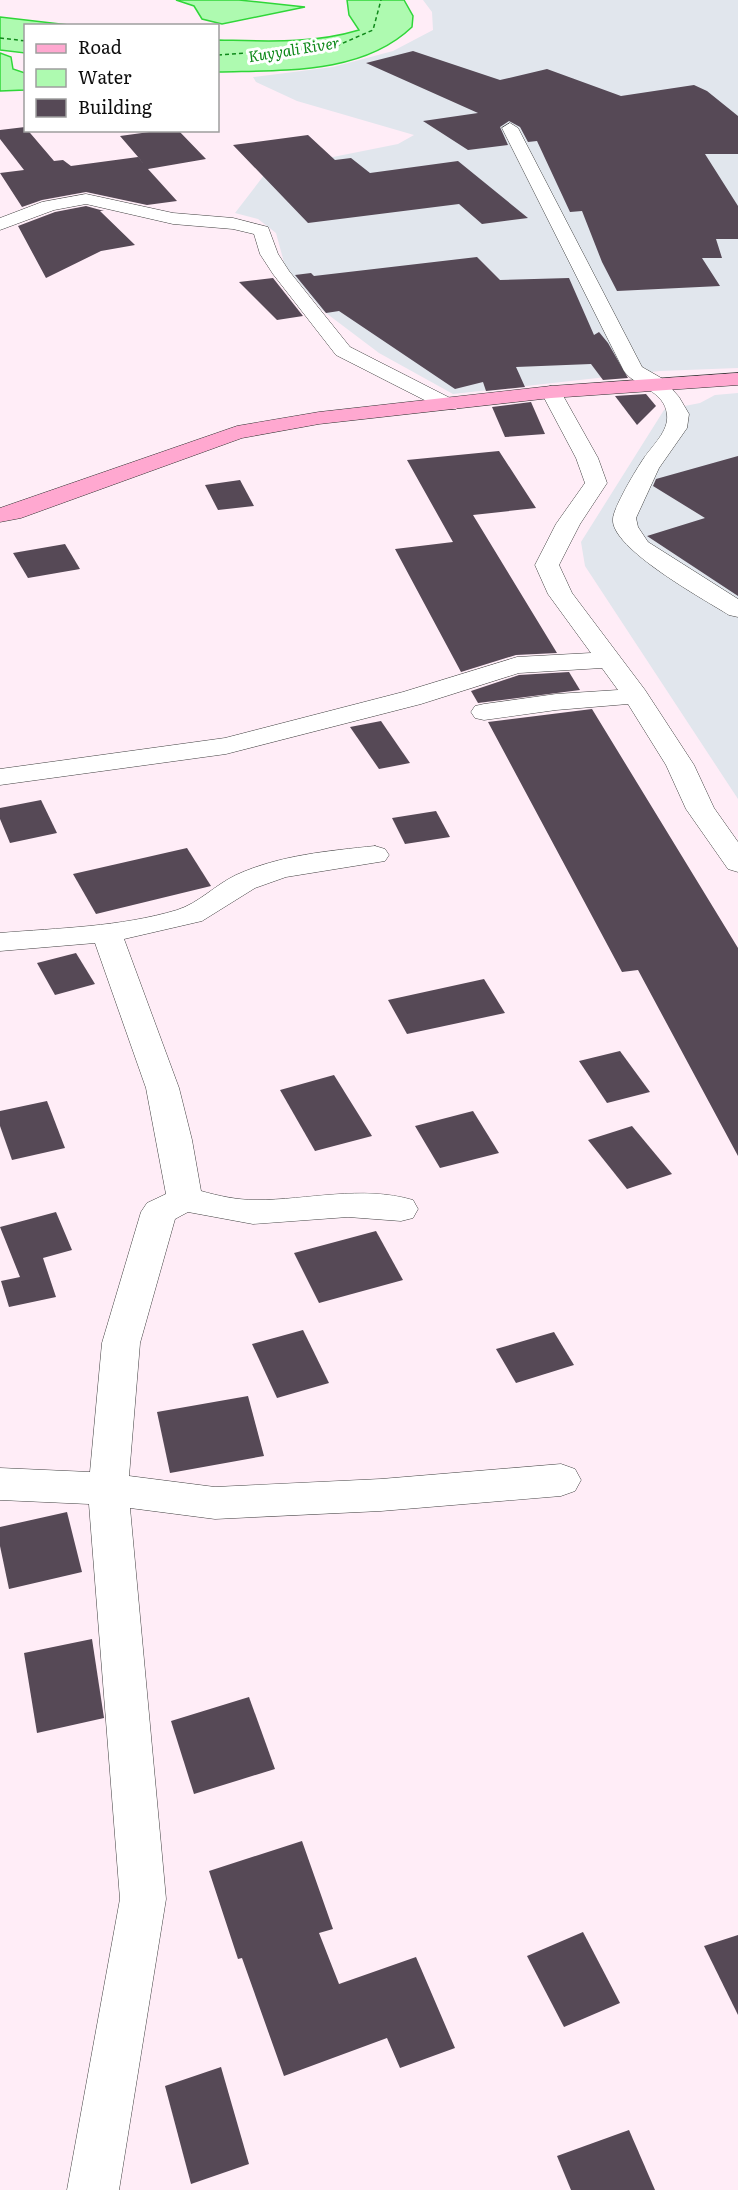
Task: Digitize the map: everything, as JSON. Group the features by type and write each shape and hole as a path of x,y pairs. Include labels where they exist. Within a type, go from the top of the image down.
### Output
{"main road":[{"path":"0,515 13,513 237,432 319,418 551,392 738,379"}],"street":[{"path":"510,128 634,371 656,383 672,401 678,414 676,428 648,468 624,518 626,528 640,547 738,610"},
{"path":"0,225 64,203 97,200 184,220 214,221 253,227 262,231 269,254 282,274 343,351 449,405"},
{"path":"551,392 587,458 596,483 568,524 547,565 560,594 636,696 680,765 700,809 738,863"},
{"path":"0,777 226,746 412,698 517,665 609,660"},
{"path":"484,712 556,702 636,696"},
{"path":"0,942 106,933 193,915 223,893 272,873 323,861 375,855"},
{"path":"106,933 153,1064 175,1140 179,1177 185,1199"},
{"path":"93,2190 143,1899 108,1489 121,1343 159,1212 185,1199 226,1210 262,1212 371,1203 402,1209"},
{"path":"0,1484 108,1489 215,1503 381,1495 561,1480"}],"shaded area":[{"path":"423,0 738,0 738,368 660,371 453,394 379,353 322,310 285,266 276,233 258,219 235,213 268,170 398,144 414,135 297,101 256,82 253,77 333,67 393,51 433,30 432,12"},
{"path":"738,393 738,799 585,566 581,542 664,410 700,403 715,395"}],"water":[{"path":"176,0 239,0 305,7 222,24 202,19 194,6"},
{"name":"Kuyyali River","path":"347,0 404,0 413,16 412,27 392,43 346,62 294,70 219,72 219,40 307,40 359,30 349,15"},
{"path":"0,17 60,24 24,24 24,53 0,50"},
{"path":"0,53 11,57 13,69 24,73 24,90 0,91"}],"building":[{"path":"413,51 500,80 547,69 621,96 694,85 707,91 738,116 738,154 705,154 738,206 738,239 716,239 722,258 702,258 720,286 617,291 602,262 582,211 570,212 537,141 528,142 520,127 509,121 500,127 508,145 468,150 423,121 478,113 366,63"},
{"path":"24,127 24,132 29,132 54,161 63,160 71,166 138,157 145,165 120,136 149,132 180,132 206,159 148,169 177,201 147,205 86,192 42,200 22,207 0,173 24,170 0,139 0,130"},
{"path":"308,135 335,160 351,158 370,173 458,161 528,218 482,224 459,204 308,223 233,145"},
{"path":"86,206 104,211 100,211 135,245 101,251 46,278 18,226 55,212"},
{"path":"477,257 500,280 569,278 594,335 599,332 608,343 628,378 603,380 591,364 516,367 525,387 486,391 483,382 455,389 339,311 326,313 295,275 311,273 314,276"},
{"path":"273,278 303,316 277,320 239,282"},
{"path":"646,394 656,406 637,425 615,396"},
{"path":"531,402 545,434 505,437 492,407"},
{"path":"499,451 536,508 473,515 557,653 516,655 461,672 395,549 453,542 407,460"},
{"path":"738,456 738,596 647,536 705,518 653,486 656,479"},
{"path":"240,480 254,506 218,510 205,485"},
{"path":"65,544 80,569 28,578 13,553"},
{"path":"569,672 580,690 478,703 471,691 519,675"},
{"path":"592,709 738,948 738,1156 638,970 622,972 488,722"},
{"path":"381,721 410,763 379,769 350,727"},
{"path":"41,800 57,833 10,843 0,819 0,808"},
{"path":"436,811 450,837 405,844 392,818"},
{"path":"187,848 211,886 96,914 73,874"},
{"path":"76,953 95,984 55,995 37,963"},
{"path":"484,979 505,1013 407,1034 388,1000"},
{"path":"620,1051 650,1092 607,1103 579,1061"},
{"path":"334,1075 372,1136 315,1151 280,1090"},
{"path":"47,1101 65,1148 12,1160 0,1126 0,1111"},
{"path":"473,1111 499,1153 440,1168 415,1126"},
{"path":"632,1126 672,1174 627,1189 588,1140"},
{"path":"56,1212 72,1250 43,1258 56,1297 9,1307 1,1281 20,1277 0,1227"},
{"path":"376,1231 403,1280 319,1303 294,1253"},
{"path":"303,1330 329,1383 277,1398 252,1344"},
{"path":"554,1332 574,1365 516,1383 496,1349"},
{"path":"248,1396 264,1456 170,1473 157,1412"},
{"path":"67,1512 82,1572 9,1589 0,1546 0,1527"},
{"path":"92,1639 104,1718 37,1733 24,1653"},
{"path":"249,1697 275,1769 194,1794 171,1721"},
{"path":"302,1841 333,1929 319,1933 339,1984 416,1957 455,2048 400,2068 387,2038 284,2076 242,1958 238,1959 209,1871"},
{"path":"583,1932 620,2003 564,2027 527,1956"},
{"path":"738,1935 738,2015 704,1946"},
{"path":"221,2067 249,2164 191,2184 165,2086"},
{"path":"629,2130 655,2190 571,2190 557,2156"}],"ferry route":[{"path":"219,55 334,47 373,30 381,0"},
{"path":"0,38 24,41"}]}
